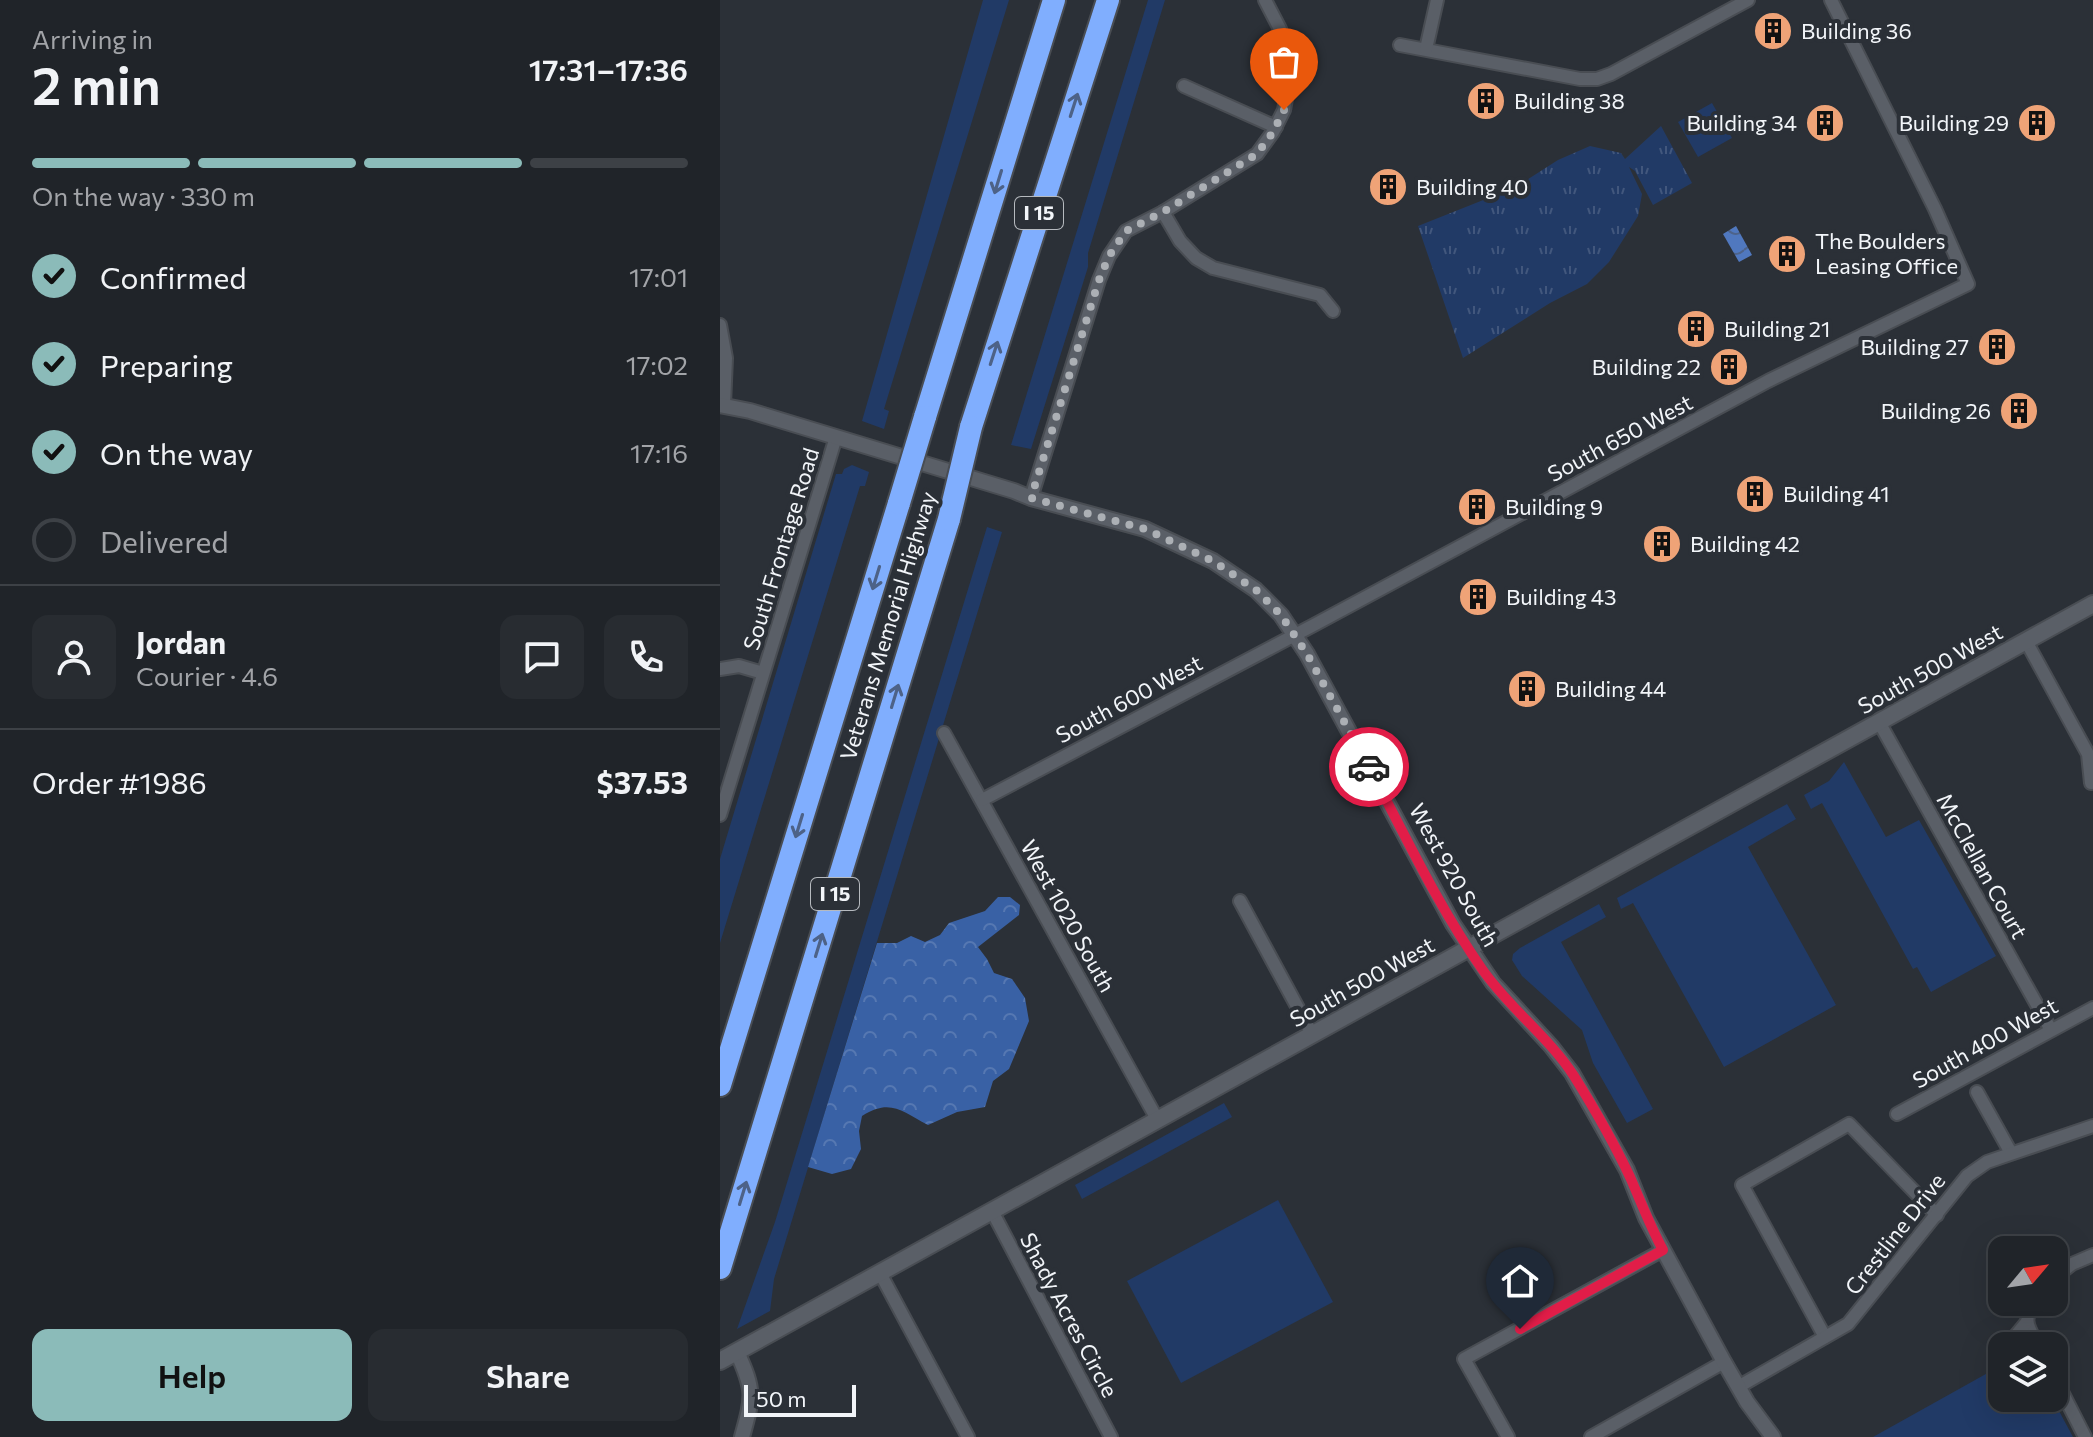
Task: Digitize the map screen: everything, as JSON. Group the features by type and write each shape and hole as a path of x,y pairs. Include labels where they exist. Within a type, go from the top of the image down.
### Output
{"highway":[{"name":"Veterans Memorial Highway","path":"720,1085 1054,0"},
{"name":"Veterans Memorial Highway","path":"720,1268 949,519 971,427 1108,0"}],"main road":[{"name":"South 500 West","path":"720,1361 2093,604"}],"street":[{"path":"1031,498 1109,256 1126,231 1257,154 1284,110 1289,69 1286,49 1265,0"},
{"path":"1426,49 1437,0"},
{"path":"1400,45 1580,79 1597,79 1748,0"},
{"name":"South 650 West","path":"1294,634 1768,381 1968,284 1935,209 1831,0"},
{"path":"1184,86 1276,127"},
{"path":"1163,212 1180,241 1196,258 1213,268 1320,295 1333,311"},
{"path":"720,325 726,358 722,405"},
{"name":"West 920 South","path":"722,405 1145,529 1213,561 1256,590 1281,615 1307,654 1469,949 1503,996 1572,1073 1627,1170 1646,1218 1724,1362 1773,1437"},
{"name":"South Frontage Road","path":"720,815 836,437"},
{"name":"South 600 West","path":"982,800 1294,634"},
{"path":"2026,641 2088,754 2091,783"},
{"path":"720,669 739,666 763,673"},
{"name":"McClellan Court","path":"1879,722 2051,1030"},
{"name":"West 1020 South","path":"944,733 1157,1119"},
{"path":"1240,901 1312,1034"},
{"name":"South 400 West","path":"1897,1114 2093,1008"},
{"path":"1977,1092 2011,1153"},
{"path":"1825,1337 1742,1185 1849,1124 1937,1215"},
{"name":"Crestline Drive","path":"1738,1387 1848,1324 1967,1176 1987,1162 2093,1126"},
{"name":"Shady Acres Circle","path":"992,1211 1111,1437"},
{"path":"1508,1437 1464,1359 1663,1250"},
{"path":"2068,1267 2093,1255"},
{"path":"880,1273 968,1437"},
{"path":"2027,1316 2031,1332"},
{"path":"2019,1332 2026,1323"},
{"path":"737,1352 751,1387 751,1403 742,1437"},
{"path":"1591,1437 1724,1362"},
{"path":"2068,1400 2090,1437"}],"green space":[{"path":"983,0 1009,0 884,409 889,411 884,429 862,421"},
{"path":"1148,0 1165,0 1088,253 1088,267 1031,449 1011,445"},
{"path":"1712,103 1732,138 1698,157 1678,122"},
{"path":"1661,126 1692,183 1653,205 1635,171 1629,167 1642,194 1638,216 1609,262 1587,284 1550,303 1463,358 1418,226 1516,187 1558,160 1590,146 1621,153 1625,159"},
{"path":"852,465 869,472 865,486 860,486 720,943 720,859 836,474 842,474"},
{"path":"987,527 1002,532 774,1279 770,1311 737,1329 775,1222"},
{"path":"1844,762 1886,837 1919,820 1996,956 1931,992 1917,967 1913,969 1822,803 1811,809 1804,795 1829,781"},
{"path":"1787,804 1796,819 1748,847 1836,1005 1724,1067 1633,903 1621,909 1617,898"},
{"path":"998,897 1010,897 1020,905 1019,915 978,947 994,973 1012,979 1025,998 1029,1021 1009,1069 993,1081 985,1107 957,1112 928,1125 896,1108 880,1108 862,1116 859,1131 861,1149 851,1169 832,1174 808,1167 877,943 897,943 911,936 925,942 940,935 949,923 985,911"},
{"path":"1599,904 1606,917 1561,942 1653,1109 1627,1123 1593,1063 1582,1030 1522,976 1512,960 1513,954 1520,948"},
{"path":"1224,1103 1232,1117 1082,1199 1075,1185"},
{"path":"1278,1200 1333,1302 1181,1383 1127,1281"},
{"path":"1988,1373 1988,1412 2060,1412 2073,1437 1873,1437"}],"water":[{"path":"1736,226 1752,255 1739,262 1723,234"}],"way so far":[{"path":"1284,110 1257,154 1126,231 1109,256 1031,498 1145,529 1213,561 1256,590 1281,615 1307,654 1369,767"}],"place":[{"name":"Building 36","path":"1773,31"},
{"name":"Building 38","path":"1486,101"},
{"name":"Building 34","path":"1825,123"},
{"name":"Building 29","path":"2037,123"},
{"name":"Building 40","path":"1388,187"},
{"name":"The Boulders Leasing Office","path":"1787,254"},
{"name":"Building 21","path":"1696,329"},
{"name":"Building 27","path":"1997,347"},
{"name":"Building 22","path":"1729,367"},
{"name":"Building 26","path":"2019,411"},
{"name":"Building 41","path":"1755,494"},
{"name":"Building 9","path":"1477,507"},
{"name":"Building 42","path":"1662,544"},
{"name":"Building 43","path":"1478,597"},
{"name":"Building 44","path":"1527,689"}],"route":[{"path":"1369,767 1453,924 1482,969 1551,1046 1580,1086 1627,1170 1663,1250 1520,1329"}]}
